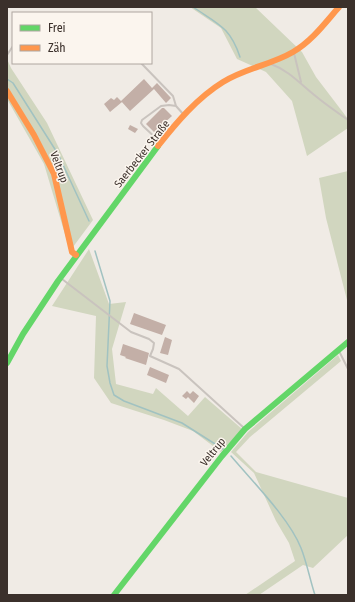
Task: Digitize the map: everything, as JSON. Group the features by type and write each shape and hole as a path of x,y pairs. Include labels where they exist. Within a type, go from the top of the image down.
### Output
{"street":[{"name":"Saerbecker Straße","path":"7,363 26,329 76,255 161,143 185,116 221,83 244,71 268,63 293,52 310,40 339,7"},
{"name":"Veltrup","path":"7,91 34,136 54,174 72,252 76,255"},
{"name":"Veltrup","path":"114,595 222,456 245,429 348,342"}],"lane":[{"path":"293,52 301,83"},
{"path":"268,63 280,68 348,120"},
{"path":"142,64 173,96 176,106 185,116"},
{"path":"161,143 143,126 142,120 161,106 176,106"},
{"path":"60,278 131,332 149,339 154,343 150,356 179,369 245,429"},
{"path":"339,350 348,369"}],"green space":[{"path":"190,7 255,7 302,52 316,77 348,119 348,128 307,156 292,101 266,72 237,59 221,28"},
{"path":"7,59 11,68 47,123 93,220 70,251 44,164 7,99"},
{"path":"348,171 348,304 326,218 319,178"},
{"path":"89,249 109,304 126,302 112,349 116,384 153,394 156,388 188,416 205,397 242,429 221,452 193,431 111,403 94,378 96,316 52,306"},
{"path":"338,355 341,361 250,437 236,452 256,472 348,498 348,535 313,568 303,565 259,595 245,595 295,561 289,543 276,521 254,473 231,452 248,432"}],"building":[{"path":"144,79 152,88 157,83 171,98 166,103 154,89 130,111 121,101"},
{"path":"117,97 122,102 110,112 104,104 111,98 114,100"},
{"path":"162,108 164,108 172,116 154,132 146,124"},
{"path":"130,125 138,129 135,133 128,129"},
{"path":"134,313 166,325 162,335 130,324"},
{"path":"165,337 172,340 168,355 160,353"},
{"path":"123,344 149,353 146,365 120,355"},
{"path":"150,367 169,375 166,383 147,375"},
{"path":"187,391 190,394 193,391 199,396 194,403 188,397 186,399 182,396"}],"waterway":[{"path":"193,7 216,22 227,32 232,39 240,57"},
{"path":"7,79 13,83 58,154 89,221"},
{"path":"95,251 110,301 107,366 114,395 124,401 182,423 223,449"},
{"path":"231,456 288,524 301,548 315,595"}],"traffic: fast":[{"path":"7,363 23,334 58,281 158,146"},
{"path":"114,595 222,456 245,429 348,342"}],"traffic: slow":[{"path":"158,146 188,111 213,88 231,77 276,60 300,48 318,31 339,7"},
{"path":"7,91 34,135 54,174 72,252 76,255"}]}
